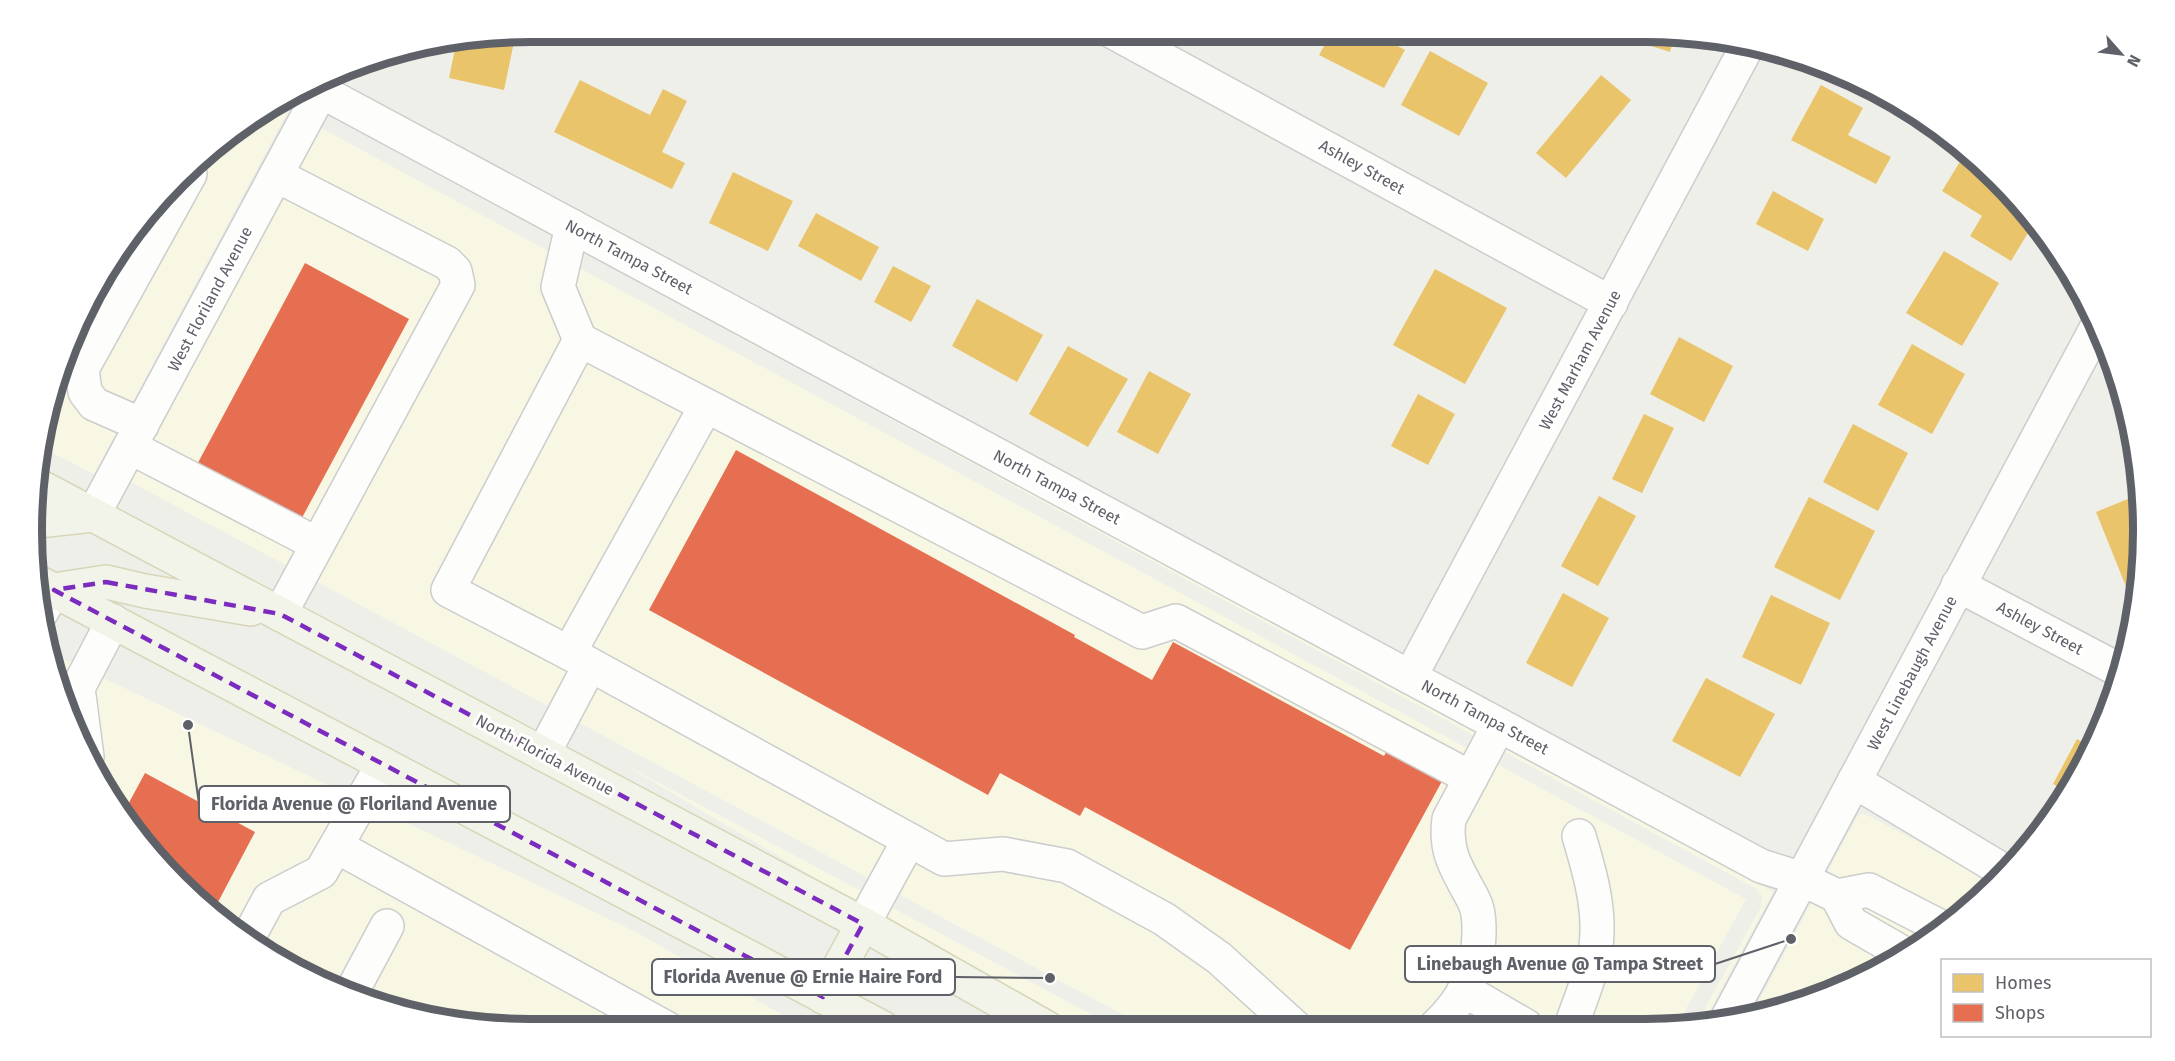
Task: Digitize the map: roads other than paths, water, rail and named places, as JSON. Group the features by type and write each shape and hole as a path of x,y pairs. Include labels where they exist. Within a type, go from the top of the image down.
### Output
{"main road":[{"name":"North Florida Avenue","path":"44,489 863,924 1031,1019"},
{"path":"42,521 93,515"},
{"path":"46,594 106,582 280,614"},
{"path":"46,595 113,621 866,1019"},
{"path":"823,997 863,924"}],"street":[{"name":"Ashley Street","path":"1131,42 1611,303"},
{"name":"West Marham Avenue","path":"1410,677 1744,52"},
{"name":"North Tampa Street","path":"322,88 572,226 1761,866 1802,879 1837,896"},
{"name":"West Floriland Avenue","path":"93,515 276,175 318,90"},
{"path":"276,175 447,263 455,271 458,285 280,614"},
{"path":"180,191 82,369 85,392 94,404 136,436 317,544"},
{"path":"572,226 558,287 580,340 1142,632 1176,621 1471,778"},
{"name":"West Linebaugh Avenue","path":"1731,1011 2092,336"},
{"path":"580,340 448,590 944,859 1003,854 1067,866 1164,918 1219,958 1286,1019"},
{"path":"543,754 579,659 706,406"},
{"name":"Ashley Street","path":"1958,585 2113,667"},
{"path":"83,726 78,688 113,621"},
{"path":"1441,1019 1473,975 1479,954 1479,920 1476,903 1448,850 1449,819 1499,725"},
{"path":"251,931 269,898 321,872 383,764"},
{"path":"1854,781 1998,867"},
{"path":"1574,1019 1588,981 1597,933 1593,885 1579,836"},
{"path":"863,924 909,840"},
{"path":"336,846 650,1019"},
{"path":"1897,949 1851,923 1837,896 1869,890 1934,924"},
{"path":"354,986 387,926"},
{"path":"1464,990 1514,1019"}],"place":[{"name":"Florida Avenue @ Floriland Avenue","path":"188,725"},
{"name":"Linebaugh Avenue @ Tampa Street","path":"1791,939"},
{"name":"Florida Avenue @ Ernie Haire Ford","path":"1050,978"}]}
